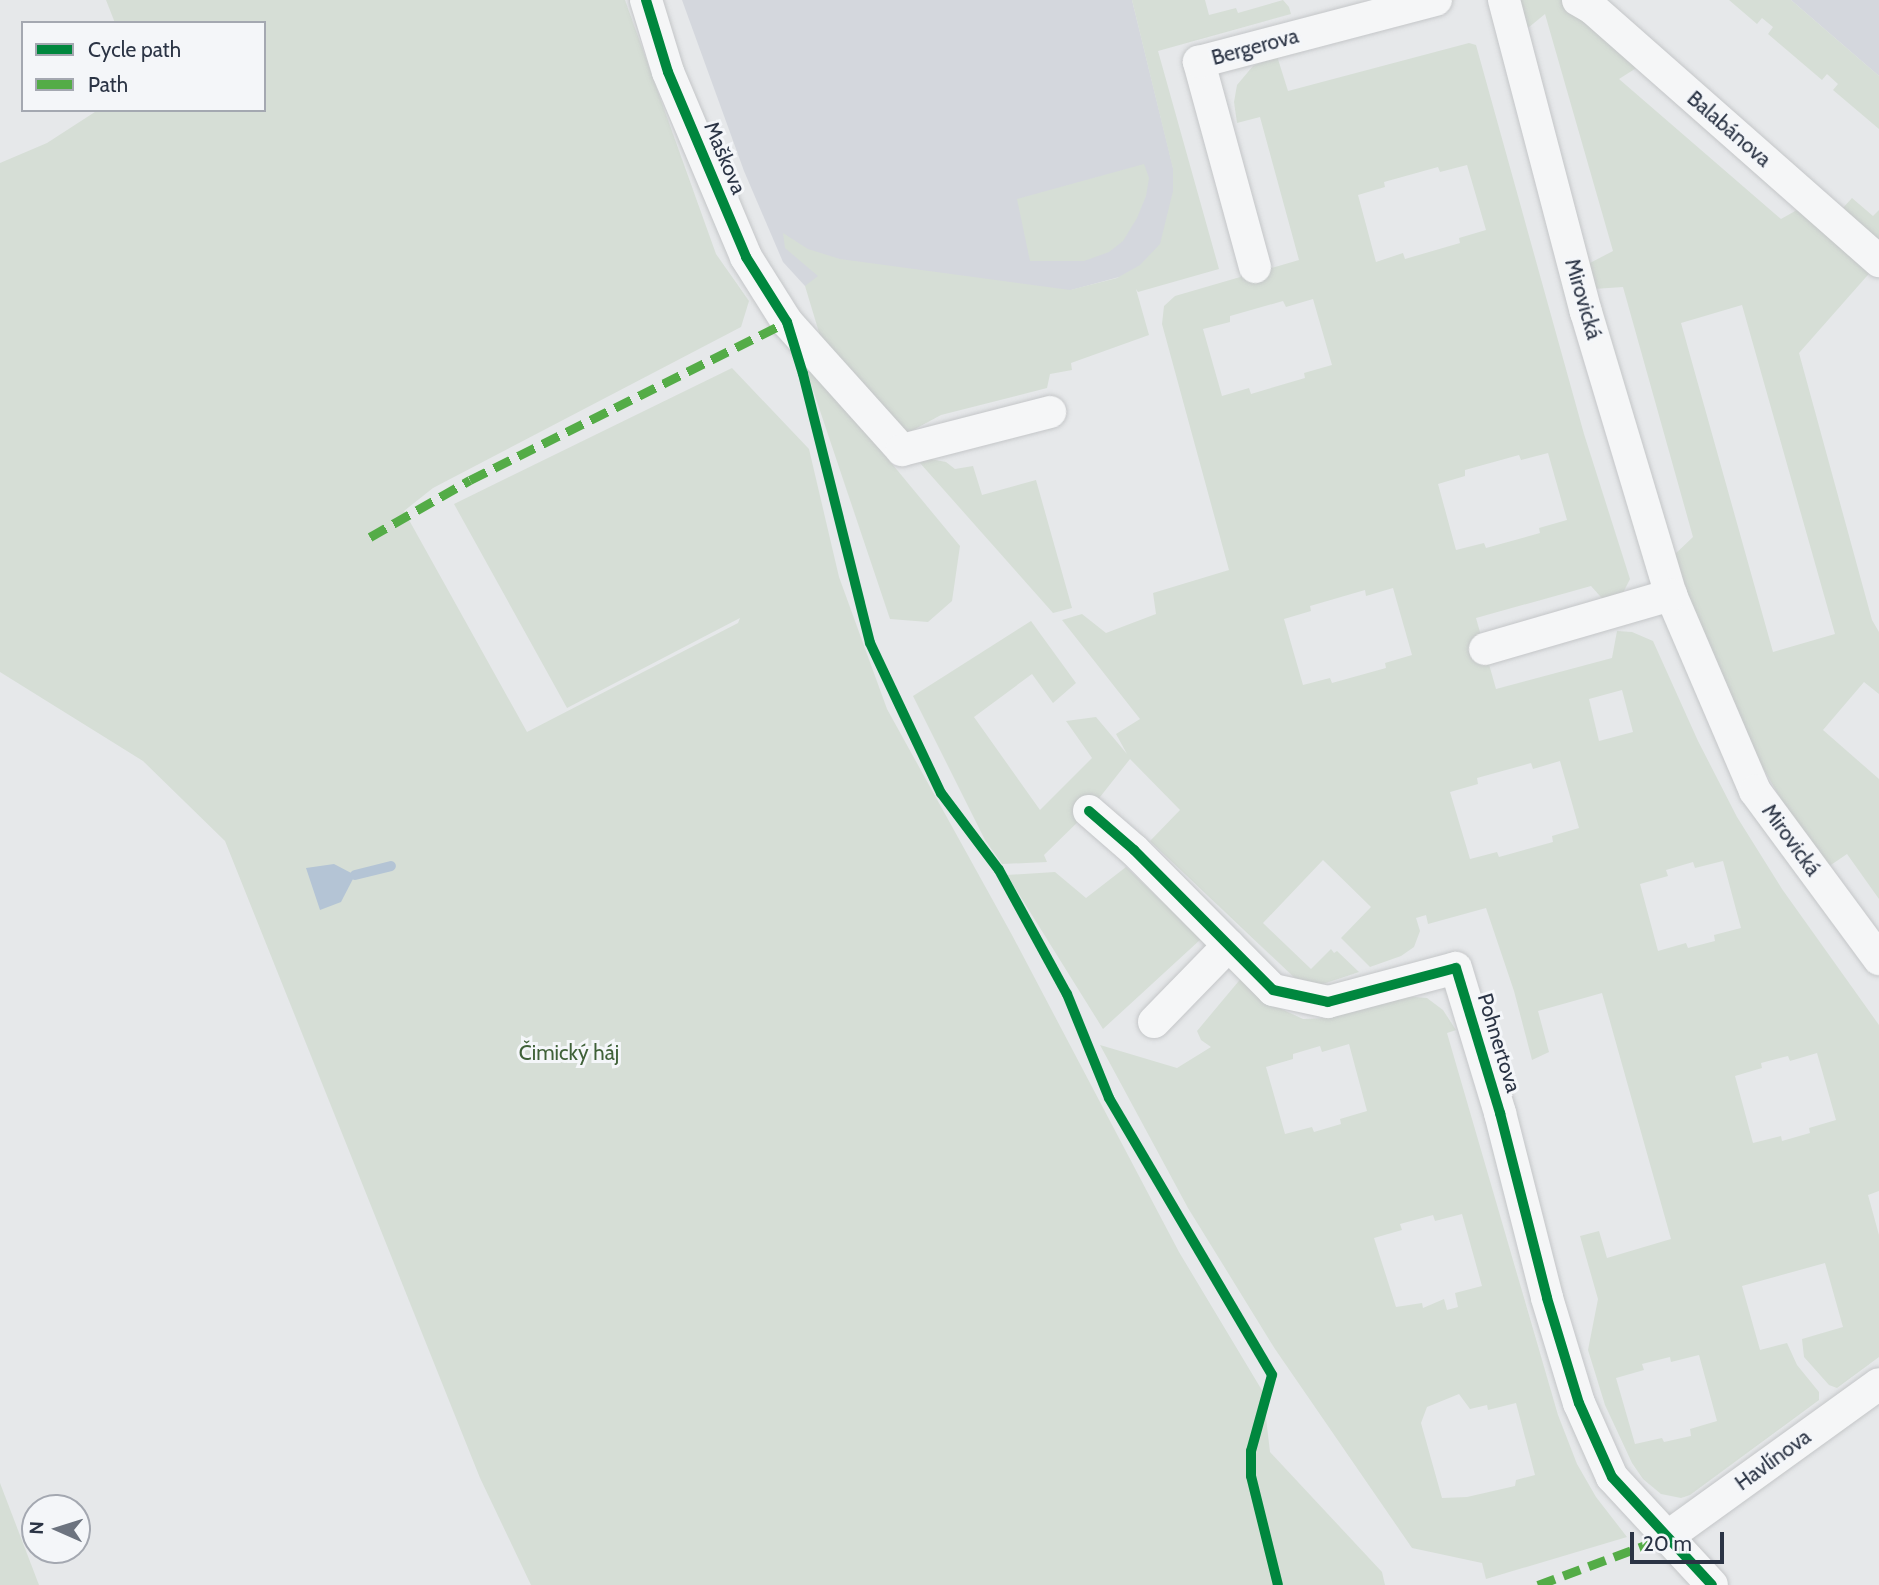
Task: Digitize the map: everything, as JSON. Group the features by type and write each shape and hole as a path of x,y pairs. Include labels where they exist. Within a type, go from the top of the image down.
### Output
{"street":[{"name":"Maškova","path":"646,0 668,72 746,257 787,323 902,450 1050,412"},
{"name":"Bergerova","path":"1255,267 1199,62 1436,0"},
{"name":"Mirovická","path":"1504,0 1586,313 1671,595 1755,791 1879,959"},
{"name":"Balabánova","path":"1578,0 1602,17 1879,261"},
{"path":"1485,649 1671,595"},
{"name":"Pohnertova","path":"1088,811 1134,850 1273,990 1328,1002 1456,968 1500,1113 1547,1298 1579,1403 1612,1478 1667,1537"},
{"path":"1154,1022 1229,945"},
{"name":"Havlínova","path":"1667,1537 1879,1384"},
{"path":"1667,1537 1712,1585"}],"shaded area":[{"path":"682,0 1132,0 1180,196 1156,267 1016,305 805,286 783,262 744,171"},
{"path":"1791,0 1879,0 1879,76"}],"green space":[{"name":"Čimický háj","path":"106,0 625,0 716,254 749,301 741,327 433,488 404,511 527,732 738,623 740,618 567,708 454,504 732,368 809,449 839,577 887,709 1012,935 1179,1252 1263,1392 1270,1452 1382,1572 1385,1585 531,1585 480,1478 225,841 143,761 0,672 0,163 47,143 95,112 266,112 266,21 114,21"},
{"path":"1132,0 1205,0 1209,15 1236,8 1238,13 1283,0 1289,7 1291,14 1158,51 1219,269 1138,292 1136,289 1149,335 1071,363 1072,370 1050,374 1047,388 941,415 902,436 824,349 805,286 818,276 785,248 783,233 808,249 840,259 1070,290 1117,278 1140,265 1160,244 1173,191 1173,169"},
{"path":"1513,0 1565,0 1641,65 1619,79 1781,219 1804,206 1874,268 1799,353 1872,620 1879,632 1879,694 1864,682 1823,730 1879,779 1879,899 1847,854 1825,869 1787,810 1753,750 1672,557 1693,537 1623,287 1594,289 1588,264 1613,251 1545,14 1522,33","holes":["1742,305 1835,634 1773,652 1681,323"]},
{"path":"1729,0 1791,0 1879,76 1879,129 1833,90 1838,84 1827,74 1822,80 1768,34 1773,27 1762,18 1757,24"},
{"path":"1469,43 1476,45 1584,434 1630,579 1622,595 1609,606 1591,586 1476,618 1496,689 1612,658 1617,631 1632,632 1653,641 1698,741 1737,817 1782,889 1879,1025 1879,1191 1868,1195 1879,1235 1879,1357 1837,1388 1829,1385 1804,1357 1802,1339 1843,1327 1825,1263 1742,1286 1760,1350 1787,1343 1797,1365 1819,1392 1819,1400 1690,1495 1681,1498 1661,1494 1643,1479 1632,1463 1605,1405 1588,1350 1598,1299 1580,1236 1599,1231 1607,1258 1671,1239 1602,993 1538,1011 1549,1052 1532,1060 1514,991 1486,908 1428,924 1426,915 1416,918 1420,931 1414,947 1401,956 1370,967 1341,938 1371,907 1323,860 1263,923 1311,969 1331,949 1334,953 1337,951 1359,972 1320,985 1298,981 1150,841 1180,810 1130,759 1089,811 1044,855 1047,862 1002,864 985,840 913,696 1031,621 1076,683 1053,703 1032,674 974,717 1040,810 1092,758 1066,721 1096,717 1127,754 1116,734 1140,719 1062,620 1082,614 1106,633 1156,614 1153,593 1229,570 1162,324 1164,306 1175,296 1299,260 1260,117 1237,123 1234,102 1237,85 1253,66 1277,56 1288,91","holes":["1467,165 1486,230 1459,238 1460,243 1405,259 1403,253 1376,262 1358,195 1385,187 1384,182 1438,167 1440,172","1313,299 1332,365 1304,373 1305,378 1251,394 1249,388 1222,396 1203,329 1230,322 1230,316 1283,301 1286,307","1548,453 1567,520 1539,528 1540,533 1486,548 1484,543 1456,550 1438,484 1465,476 1465,470 1519,455 1521,460","1393,588 1412,655 1385,663 1386,668 1332,683 1330,678 1303,685 1284,619 1311,611 1310,606 1365,590 1366,596","1622,690 1633,732 1599,741 1589,699","1560,761 1579,828 1552,836 1553,842 1499,857 1497,852 1470,859 1450,792 1478,784 1477,778 1531,763 1533,769","1723,861 1741,928 1714,935 1715,941 1688,948 1686,943 1658,951 1640,884 1668,876 1666,870 1693,862 1695,868","1817,1053 1836,1120 1809,1128 1810,1133 1782,1141 1781,1136 1753,1143 1735,1076 1762,1068 1761,1063 1788,1056 1790,1061","1699,1355 1717,1421 1690,1429 1691,1436 1664,1442 1662,1438 1635,1444 1616,1378 1644,1370 1642,1364 1670,1357 1671,1362"]},
{"path":"1144,164 1149,178 1146,196 1123,241 1109,252 1084,261 1030,261 1017,199"},
{"path":"1852,198 1873,216 1879,210 1879,249 1841,210"},
{"path":"807,372 816,372 960,546 952,601 928,622 890,619"},
{"path":"925,458 946,462 955,469 973,466 982,495 1036,480 1072,608 1053,613 920,463"},
{"path":"1126,867 1201,939 1103,1029 1007,875 1055,872 1086,898"},
{"path":"1243,976 1275,1006 1303,1019 1327,1018 1401,996 1427,998 1443,1010 1456,1030 1447,1033 1558,1415 1577,1464 1596,1497 1627,1537 1486,1579 1482,1563 1412,1548 1275,1349 1188,1208 1100,1045 1177,1068 1211,1047 1201,1040 1197,1031","holes":["1349,1044 1367,1111 1340,1119 1341,1124 1314,1132 1312,1127 1285,1134 1266,1067 1293,1059 1293,1054 1320,1046 1322,1052","1462,1214 1482,1286 1455,1293 1458,1307 1447,1310 1444,1299 1423,1308 1422,1303 1396,1307 1374,1238 1402,1230 1400,1224 1433,1215 1435,1221","1459,1394 1470,1409 1487,1405 1488,1410 1516,1403 1535,1475 1516,1480 1515,1486 1467,1497 1442,1498 1421,1423 1427,1407"]},
{"path":"0,1483 21,1538 21,1564 31,1564 39,1585 0,1585"}],"water":[{"path":"334,864 355,875 341,902 320,910 306,868"}],"waterway":[{"path":"355,875 391,866"}],"marked path":[{"path":"370,537 470,480 787,322 789,329"},
{"path":"1538,1585 1667,1537"}],"cycle path":[{"path":"646,0 668,72 746,257 787,322 803,374 870,643 941,793 999,870 1067,994 1109,1098 1272,1375 1251,1451 1251,1476 1278,1585"},
{"path":"1089,811 1134,850 1273,990 1328,1002 1456,968 1500,1113 1547,1298 1579,1403 1612,1477 1712,1585"}]}
